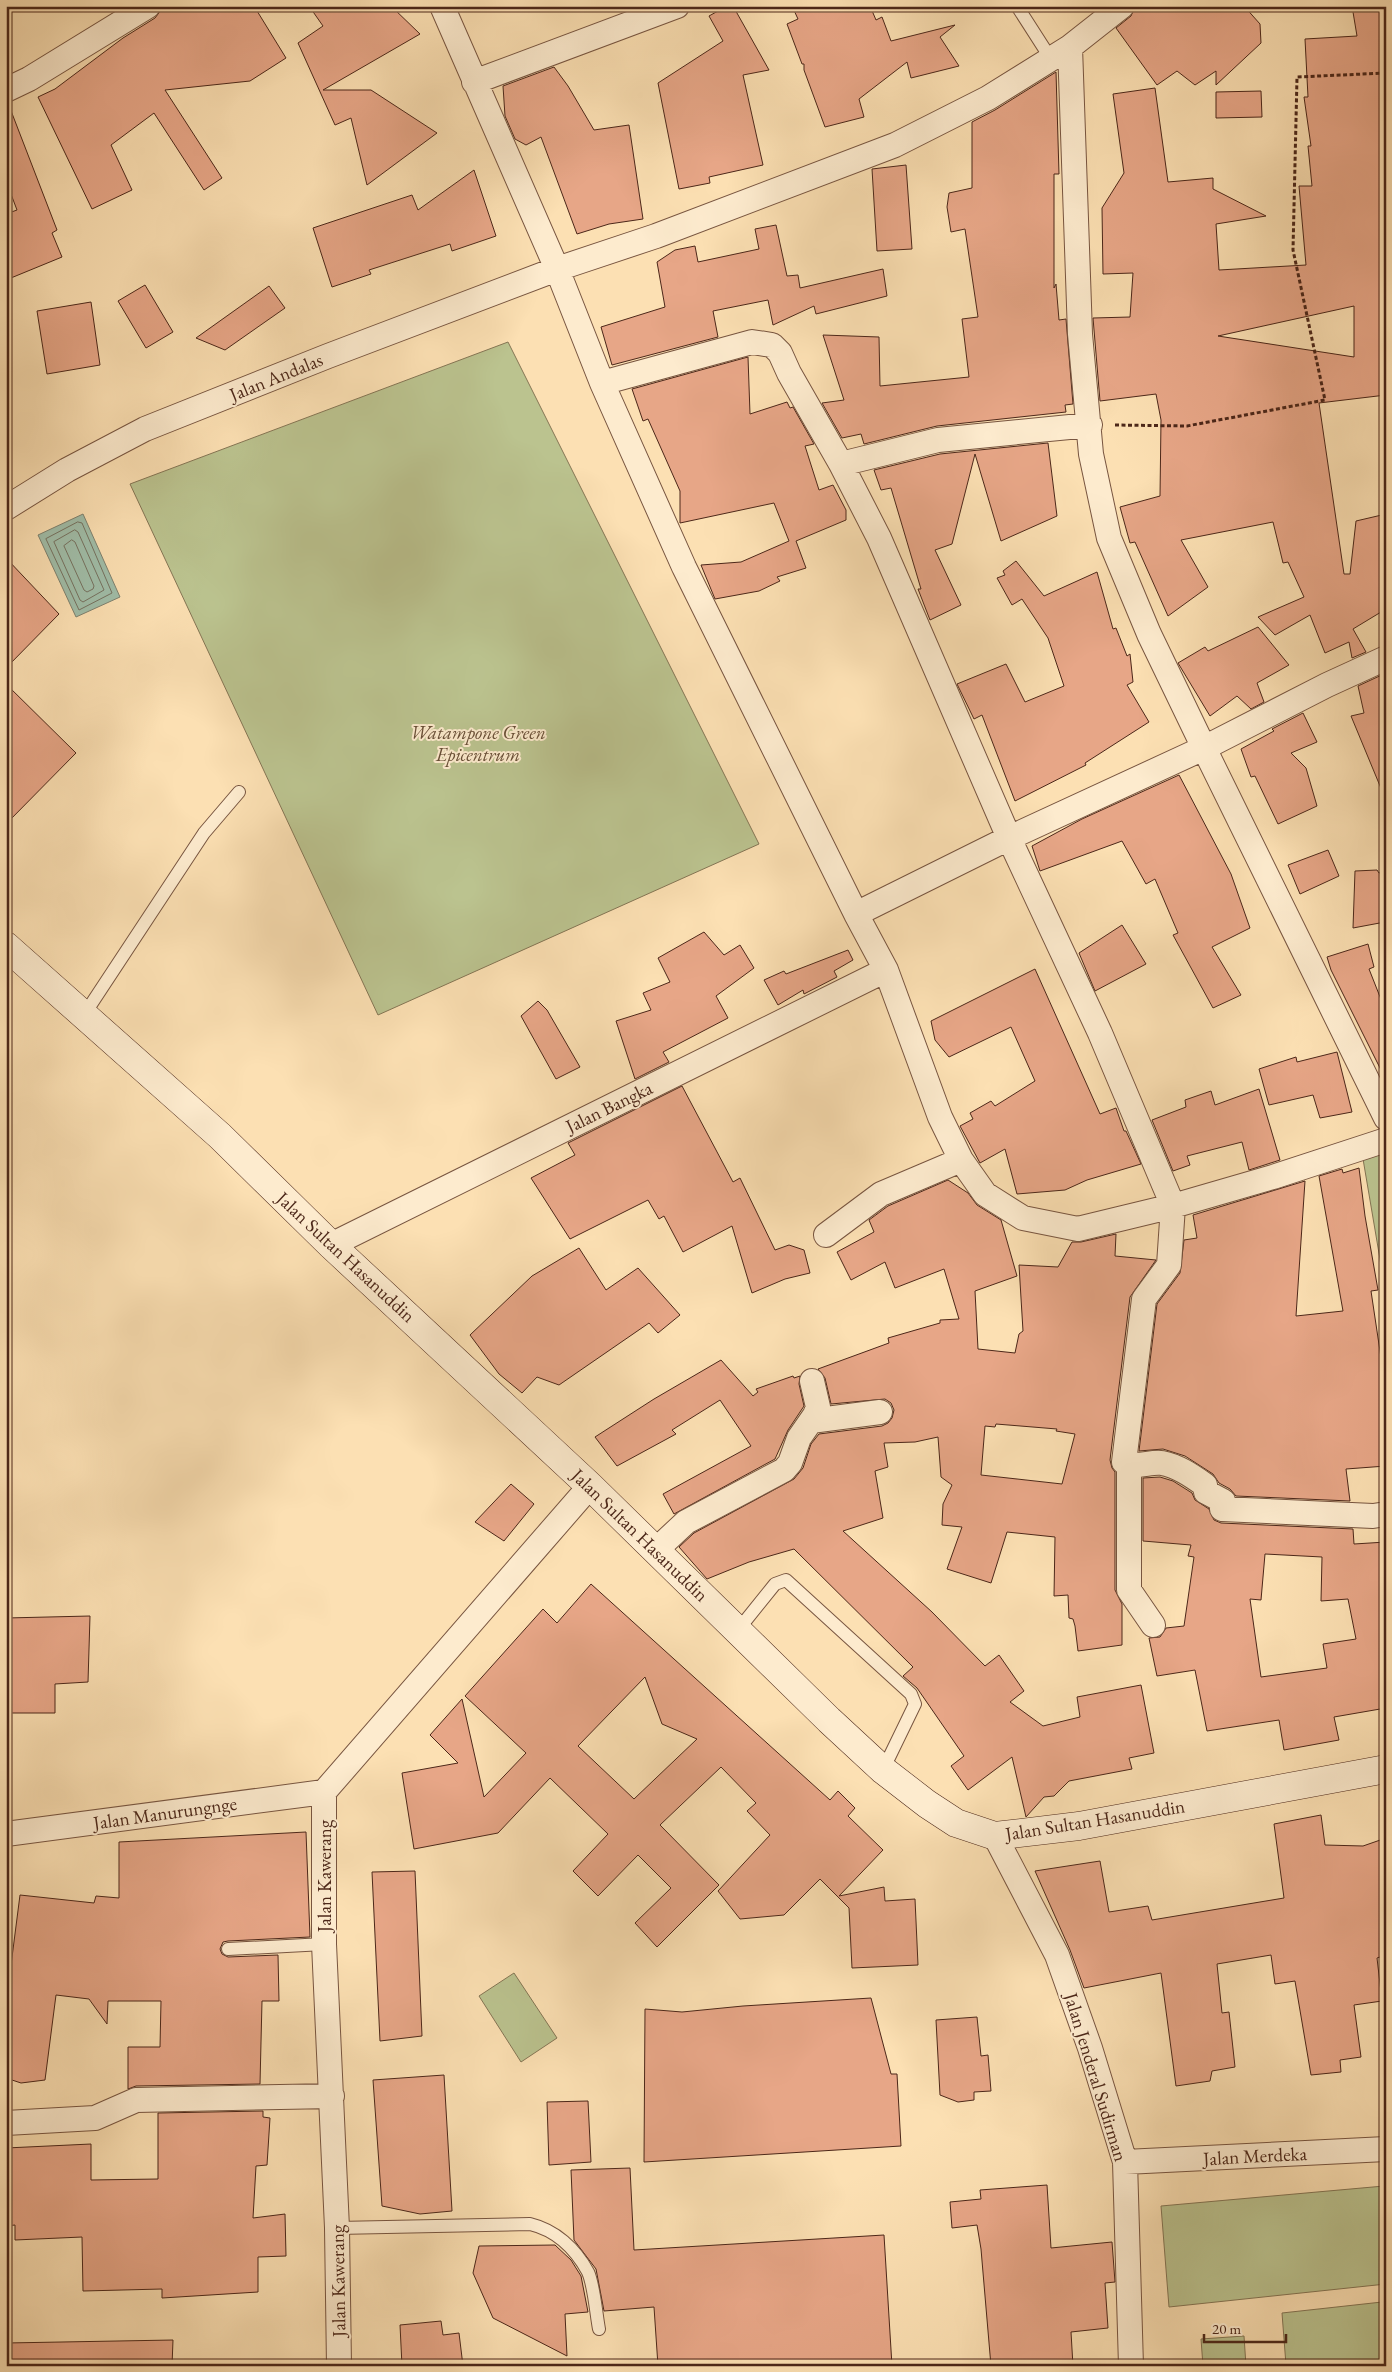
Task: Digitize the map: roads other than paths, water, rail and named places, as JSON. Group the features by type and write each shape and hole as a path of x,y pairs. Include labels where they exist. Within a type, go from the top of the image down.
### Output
{"main road":[{"name":"Jalan Sultan Hasanuddin","path":"6,946 220,1136 332,1245 590,1486 829,1720 883,1770 927,1804 956,1823 995,1836 1079,1826 1386,1769"}],"street":[{"path":"6,90 29,79 148,6"},
{"path":"442,6 557,269 602,383 684,567 856,914 886,970 940,1117 961,1160 985,1194 1023,1218 1078,1229 1174,1206 1273,1177 1386,1140"},
{"path":"474,82 676,6"},
{"name":"Jalan Andalas","path":"6,508 67,470 145,429 328,356 557,269 656,236 895,145 988,98 1061,53 1122,6"},
{"path":"1061,53 1091,454 1109,538 1150,634 1204,748 1386,1118"},
{"path":"602,383 752,342 772,345 780,353 789,373 841,464 879,538 1009,838 1100,1033 1174,1206 1169,1265 1144,1299 1124,1462 1129,1464 1161,1463 1182,1470 1205,1485 1206,1492 1223,1501 1222,1509 1373,1516 1386,1514"},
{"path":"841,464 938,440 1090,425"},
{"path":"856,914 1009,838 1204,748 1327,685 1386,658"},
{"name":"Jalan Bangka","path":"332,1245 886,970"},
{"path":"826,1235 881,1194 961,1160"},
{"path":"656,1550 686,1522 784,1470 790,1464 799,1438 818,1407 812,1381"},
{"path":"811,1421 880,1412"},
{"path":"1129,1464 1129,1590 1153,1625"},
{"name":"Jalan Kawerang","path":"339,2366 338,2228 324,1944 324,1792 590,1486"},
{"name":"Jalan Manurungnge","path":"6,1834 324,1792"},
{"name":"Jalan Jenderal Sudirman","path":"995,1836 1057,1955 1090,2048 1125,2162 1131,2366"},
{"path":"6,2123 95,2118 136,2100 332,2096"},
{"name":"Jalan Merdeka","path":"1125,2162 1386,2149"}],"lane":[{"path":"1017,6 1061,53"},
{"path":"84,1015 204,833 239,792"},
{"path":"738,1630 775,1584 786,1580 911,1694 915,1704 883,1770"},
{"path":"228,1949 324,1944"},
{"path":"338,2228 520,2224 544,2228 569,2245 588,2273 599,2329"}],"water":[{"path":"83,514 120,597 76,617 38,535"}],"park label":[{"name":"Watampone Green Epicentrum","path":"478,743"}]}
